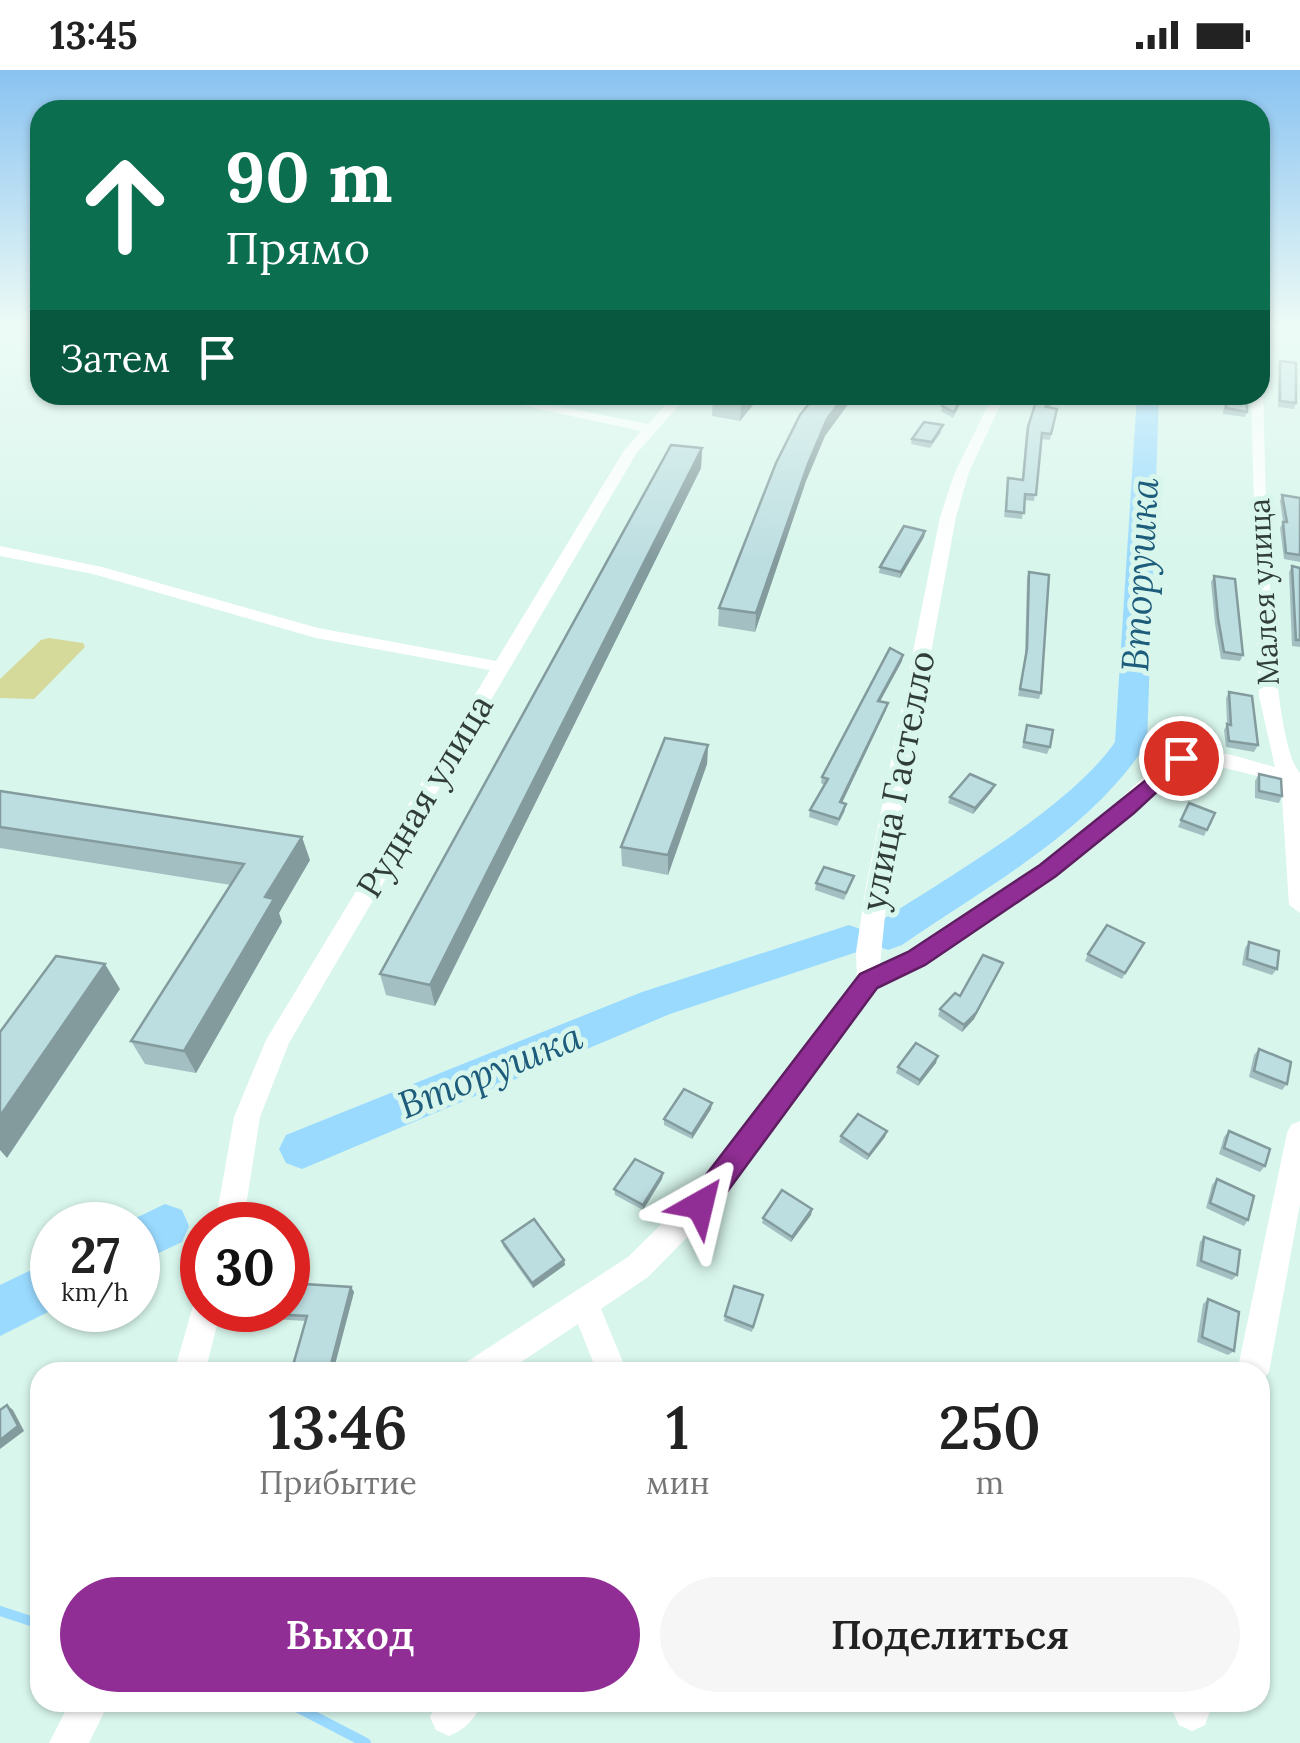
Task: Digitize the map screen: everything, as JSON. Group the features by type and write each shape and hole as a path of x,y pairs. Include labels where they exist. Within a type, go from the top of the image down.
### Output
{"street":[{"path":"529,405 650,430"},
{"name":"Рудная улица","path":"233,1202 247,1117 278,1040 630,452 673,405"},
{"name":"улица Гастелло","path":"869,981 868,952 877,886 948,517 962,472 994,405"},
{"name":"Малея улица","path":"1257,405 1268,696 1280,758 1296,779 1300,905"},
{"path":"0,551 96,570 316,634 501,667"},
{"path":"494,1362 638,1267 700,1205 869,981 916,958 1048,870 1127,808 1181,758 1198,758 1296,779"},
{"path":"1255,1362 1300,1133"},
{"path":"584,1303 608,1362"},
{"path":"192,1362 200,1332"},
{"path":"68,1743 85,1712"}],"green space":[{"path":"41,640 83,643 85,647 34,699 0,698 0,679"}],"building":[{"path":"808,405 838,405 827,419 808,464 756,613 719,608 776,463"},
{"path":"1035,405 1057,409 1051,434 1042,433 1036,495 1025,494 1024,513 1006,511 1008,478 1023,480 1028,427"},
{"path":"1247,405 1247,412 1226,408"},
{"path":"924,422 943,425 932,442 912,439"},
{"path":"671,445 702,448 430,985 380,974"},
{"path":"1282,495 1300,498 1300,555 1286,553 1283,522 1287,522"},
{"path":"904,526 925,531 901,572 880,567"},
{"path":"1292,566 1300,568 1300,640 1296,640"},
{"path":"1029,572 1049,575 1041,693 1020,689 1027,649"},
{"path":"1214,576 1235,579 1243,655 1224,652"},
{"path":"890,648 903,655 878,701 888,703 840,802 846,804 839,819 810,810 828,779 822,777"},
{"path":"1229,692 1252,696 1258,745 1229,741"},
{"path":"1027,725 1053,730 1050,747 1024,742"},
{"path":"665,738 708,745 668,855 621,847"},
{"path":"970,774 995,785 975,808 950,797"},
{"path":"1259,774 1281,779 1282,796 1259,791"},
{"path":"0,791 302,837 265,897 274,899 184,1051 131,1041 244,864 0,827"},
{"path":"1189,803 1215,813 1207,830 1181,820"},
{"path":"824,867 854,876 846,893 816,883"},
{"path":"1107,925 1144,943 1125,973 1088,954"},
{"path":"1249,942 1279,951 1277,969 1247,959"},
{"path":"983,955 1003,963 976,1013 964,1025 940,1009 955,993 960,996"},
{"path":"56,956 105,964 0,1116 0,1032"},
{"path":"916,1043 938,1056 920,1080 898,1067"},
{"path":"1259,1049 1291,1062 1287,1084 1254,1071"},
{"path":"684,1089 712,1103 692,1134 664,1119"},
{"path":"858,1114 887,1131 869,1155 841,1136"},
{"path":"1229,1131 1270,1149 1265,1166 1224,1148"},
{"path":"635,1159 663,1173 643,1205 614,1189"},
{"path":"1217,1179 1254,1196 1248,1220 1210,1203"},
{"path":"782,1190 812,1209 792,1237 763,1218"},
{"path":"534,1219 564,1260 532,1283 502,1241"},
{"path":"1204,1237 1240,1250 1237,1275 1201,1261"},
{"path":"310,1284 351,1287 332,1362 294,1362 302,1332 310,1332"},
{"path":"734,1286 763,1295 753,1327 725,1316"},
{"path":"1208,1299 1239,1312 1234,1351 1202,1337"},
{"path":"7,1405 18,1426 0,1440 0,1410"}],"waterway":[{"name":"Вторушка","path":"888,935 1059,816 1118,763 1131,743 1148,405"},
{"name":"Вторушка","path":"302,1149 656,1003 849,940"},
{"name":"Вторушка","path":"160,1229 165,1226"},
{"name":"Вторушка","path":"0,1311 30,1295"},
{"path":"0,1611 30,1621"},
{"path":"306,1712 366,1743"}],"route":[{"path":"700,1205 869,981 916,958 1048,870 1127,808 1181,758"}]}
